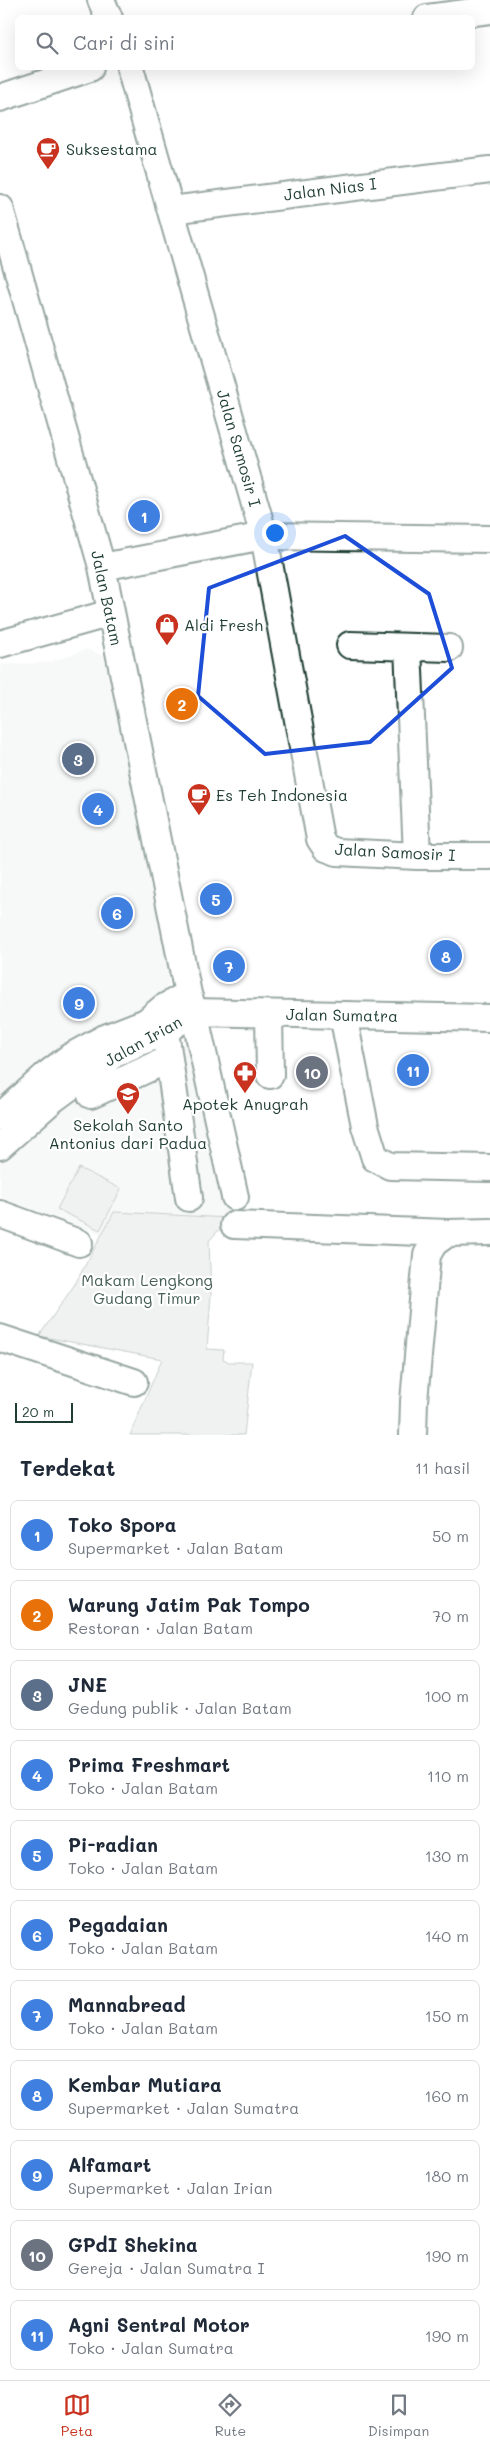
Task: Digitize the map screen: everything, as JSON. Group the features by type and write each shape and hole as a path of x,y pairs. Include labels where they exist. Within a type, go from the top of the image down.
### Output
{"street":[{"path":"101,0 108,15"},
{"path":"451,15 490,10"},
{"path":"0,98 84,70"},
{"name":"Jalan Samosir I","path":"131,70 264,536 320,839 326,848 337,852 417,856 490,856"},
{"name":"Jalan Nias I","path":"171,210 490,170"},
{"name":"Jalan Batam","path":"0,208 102,567 191,1003 235,1197"},
{"path":"102,567 264,536 490,539"},
{"path":"0,644 111,613"},
{"path":"350,645 449,648"},
{"path":"408,647 417,856"},
{"name":"Jalan Sumatra","path":"191,1003 269,1014 490,1018"},
{"name":"Jalan Irian","path":"0,1146 52,1100 117,1052 165,1031 191,1003"},
{"name":"Jalan Irian","path":"0,1117 45,1076 70,1057 106,1038 146,1022 163,1008 191,1003"},
{"path":"269,1014 270,1074"},
{"path":"343,1015 365,1126 375,1158 390,1166 490,1168"},
{"path":"165,1031 189,1198"},
{"path":"91,1095 169,1059"},
{"path":"0,1214 79,1243"},
{"path":"234,1225 448,1233 490,1232"},
{"path":"413,1435 414,1401 427,1256 434,1243 448,1233"},
{"path":"0,1338 134,1382"}],"highlighted area":[{"path":"345,536 429,594 452,668 370,742 265,754 198,696 209,588"}],"shaded area":[{"path":"87,649 105,656 169,964 168,984 162,1000 0,1108 0,665 50,662"},
{"name":"Sekolah Santo Antonius dari Padua","path":"177,1041 190,1047 197,1057 229,1218 114,1212 102,1235 0,1197 0,1156 95,1073"}],"green space":[{"path":"79,1168 121,1189 100,1230 57,1209"},
{"name":"Makam Lengkong Gudang Timur","path":"114,1212 229,1218 209,1241 211,1295 207,1349 224,1350 223,1359 229,1362 252,1362 244,1435 130,1435 162,1359 39,1336 75,1284"}],"place":[{"name":"Suksestama","path":"48,170"},
{"name":"Toko Spora","path":"144,516"},
{"name":"Aldi Fresh","path":"167,646"},
{"name":"Warung Jatim Pak Tompo","path":"182,704"},
{"name":"JNE","path":"78,759"},
{"name":"Prima Freshmart","path":"98,809"},
{"name":"Es Teh Indonesia","path":"199,816"},
{"name":"Pi-radian","path":"216,899"},
{"name":"Pegadaian","path":"117,913"},
{"name":"Kembar Mutiara","path":"446,956"},
{"name":"Mannabread","path":"229,966"},
{"name":"Alfamart","path":"79,1003"},
{"name":"Agni Sentral Motor","path":"413,1070"},
{"name":"GPdI Shekina","path":"312,1072"},
{"name":"Apotek Anugrah","path":"245,1094"},
{"name":"Sekolah Santo Antonius dari Padua","path":"128,1115"}]}
